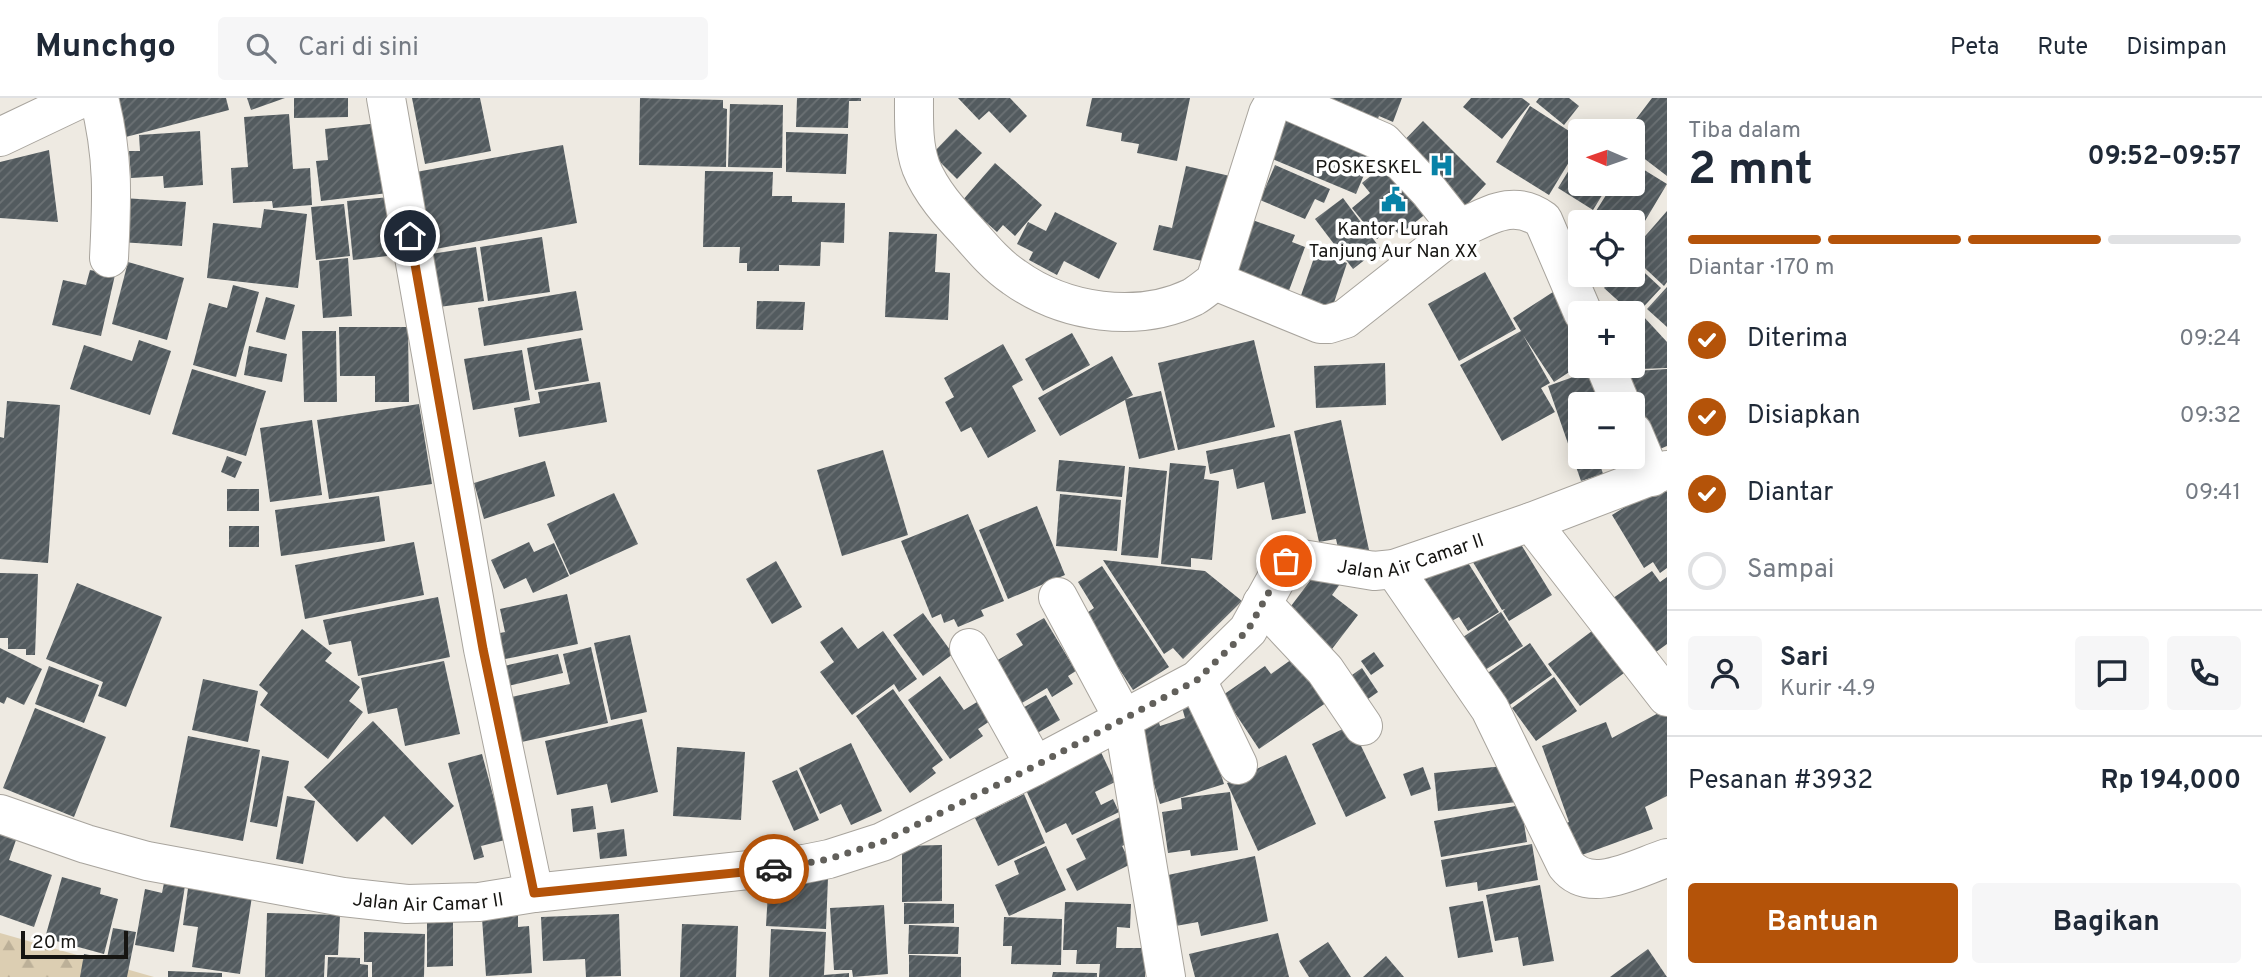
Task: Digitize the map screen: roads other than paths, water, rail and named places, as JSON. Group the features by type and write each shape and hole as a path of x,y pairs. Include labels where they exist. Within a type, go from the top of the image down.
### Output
{"street":[{"path":"0,137 82,98"},
{"path":"99,98 112,172 109,258"},
{"path":"386,98 483,649 534,893"},
{"path":"914,98 916,148 930,185 950,212 990,257 1014,278 1074,307 1111,312 1167,306 1194,296 1215,281 1268,113 1278,100 1383,142 1429,191 1459,229"},
{"path":"1215,281 1320,324 1329,324 1345,319 1459,229 1512,209 1524,209 1543,220 1578,301"},
{"path":"1645,451 1659,474"},
{"name":"Jalan Air Camar II","path":"0,814 115,853 343,897 407,904 479,902 534,893 776,869 829,859 882,842 1035,766 1197,680 1248,630 1283,565 1291,559 1374,570 1394,569 1659,474"},
{"path":"1531,522 1667,697"},
{"path":"1394,569 1490,709 1572,873 1591,880 1605,878 1667,858"},
{"path":"1058,597 1123,718 1166,977"},
{"path":"1262,603 1325,670 1363,726"},
{"path":"969,648 1035,766"},
{"path":"1197,680 1238,765"}],"place":[{"name":"POSKESKEL","path":"1442,166"},
{"name":"Kantor Lurah Tanjung Aur Nan XX","path":"1393,200"}]}
